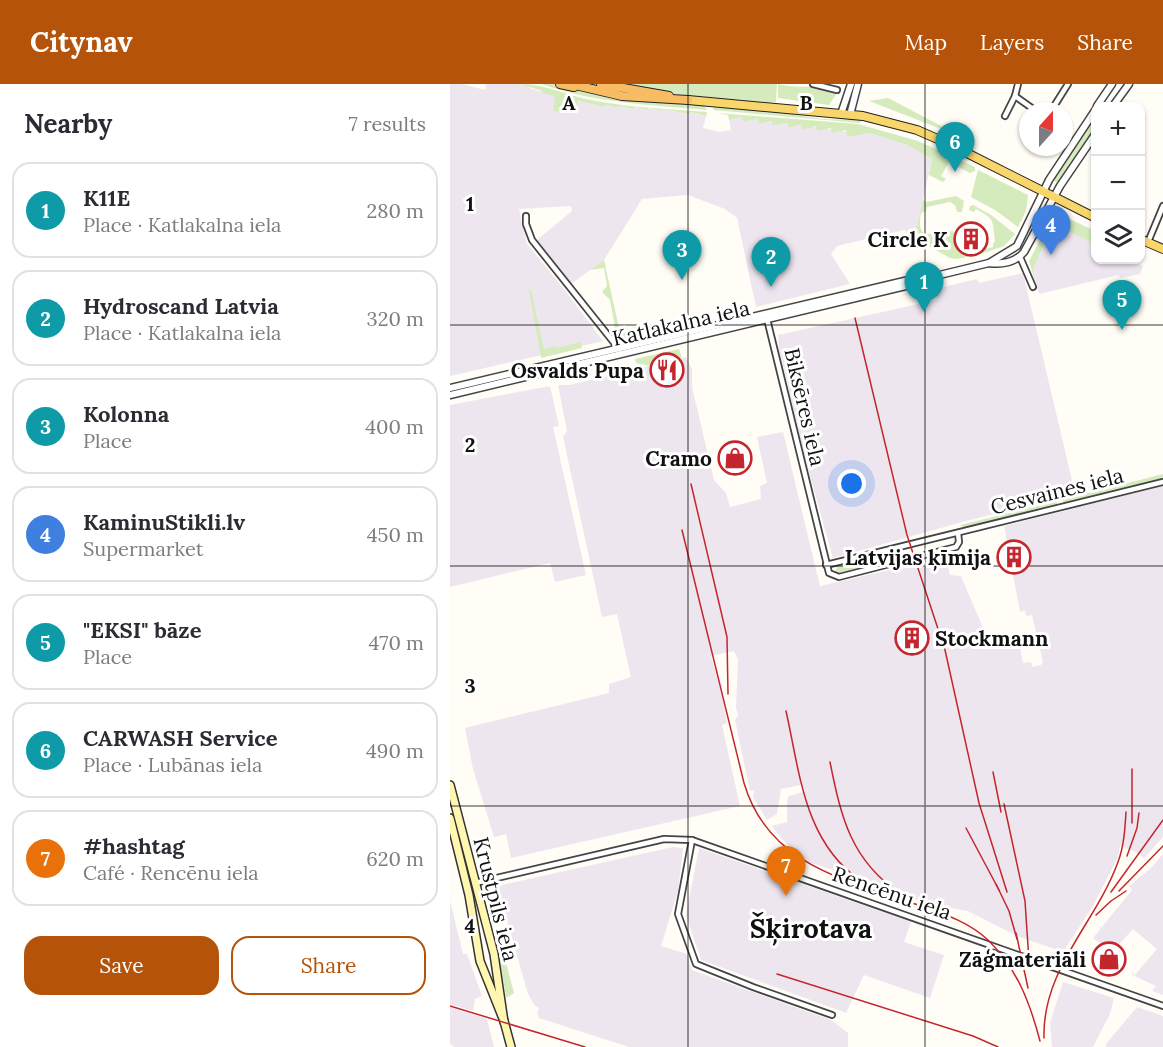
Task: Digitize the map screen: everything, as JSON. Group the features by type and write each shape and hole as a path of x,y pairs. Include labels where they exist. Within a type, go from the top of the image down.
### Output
{"highway":[{"path":"560,84 622,96 688,100"},
{"path":"571,84 585,89"},
{"path":"601,84 688,100"}],"main road":[{"path":"688,100 846,114 868,117 917,130 1091,216"},
{"path":"1145,240 1163,249"},
{"name":"Krustpils iela","path":"450,785 494,954 504,1022"},
{"name":"Krustpils iela","path":"450,818 467,885 478,954 511,1047"},
{"path":"478,954 489,960 494,954"}],"street":[{"path":"813,84 837,90"},
{"path":"846,114 851,84"},
{"path":"846,114 858,84"},
{"path":"1005,116 1018,84"},
{"path":"1057,102 1068,84"},
{"name":"Katlakalna iela","path":"1100,102 1112,84"},
{"path":"1116,102 1129,84"},
{"path":"1015,96 1023,102"},
{"name":"Katlakalna iela","path":"450,388 581,361 619,349 914,284 919,280 989,263 1017,246 1049,180 1091,116"},
{"path":"1034,287 1020,257 1053,198 1091,139"},
{"path":"1145,238 1163,206"},
{"path":"526,216 526,224 532,240 619,349"},
{"name":"Katlakalna iela","path":"989,263 998,265 1020,257"},
{"name":"Katlakalna iela","path":"450,394 766,316"},
{"name":"Biksēres iela","path":"766,316 829,573 839,577 893,564"},
{"name":"Cesvaines iela","path":"826,565 1163,482"},
{"path":"889,550 893,564 958,546 958,533"},
{"path":"931,540 935,553"},
{"name":"Rencēnu iela","path":"467,885 664,839 692,840 1163,1006"},
{"path":"692,840 684,893 678,914 696,964 832,1015"}],"shaded area":[{"path":"450,84 462,84 485,90 486,84 529,86 529,88 556,96 553,111 577,101 604,107 605,105 661,111 662,109 689,114 690,112 706,116 703,128 720,132 731,130 729,120 743,117 744,122 757,119 759,124 772,121 774,126 787,123 788,128 802,125 862,134 870,133 907,145 932,159 917,227 837,246 831,254 850,284 756,307 737,218 725,209 688,195 642,199 604,260 571,284 537,240 572,211 571,206 519,209 527,244 603,341 450,376"},
{"path":"1064,229 1091,242 1091,264 1139,264 1143,266 1140,274 1120,278 1119,275 1039,294 1033,270 1048,235"},
{"path":"1023,273 1075,493 833,558 803,451 778,335 937,300 935,289 977,279 979,283"},
{"path":"686,357 692,369 692,387 714,480 726,493 730,507 761,499 760,486 767,483 757,437 783,432 820,586 946,557 950,575 961,576 987,637 978,643 980,648 1011,639 1013,643 1019,642 1023,663 1031,662 1032,667 1041,665 1043,662 1032,615 1026,616 1025,610 1020,612 1004,526 1163,486 1163,837 1144,858 1120,846 1118,857 1093,906 1063,952 1017,936 968,911 922,903 902,893 900,896 858,875 855,879 808,862 781,838 772,826 787,822 789,796 803,792 801,785 781,789 777,814 767,820 753,797 754,790 750,791 735,720 738,715 736,708 738,660 734,651 711,656 722,695 727,723 722,725 740,806 511,858 506,834 494,837 473,769 465,728 609,693 609,684 631,677 617,614 602,617 563,437 567,431 558,385 570,385"},
{"path":"550,386 559,426 553,427 586,575 555,582 550,563 450,587 450,405"},
{"path":"673,847 683,848 678,891 661,946 687,954 692,970 831,1020 848,1033 848,1047 629,1047 539,1018 537,1013 539,1008 535,1006 528,994 497,886"},
{"path":"699,848 911,922 904,942 944,955 930,998 864,975 846,1013 701,960 686,915"},
{"path":"1163,854 1163,995 1152,991 1156,986 1134,976 1157,949 1133,929 1112,952 1093,938 1132,890 1129,886 1151,868"},
{"path":"450,901 463,954 467,954 482,996 475,999 473,1011 450,1004"},
{"path":"1063,982 1114,998 1110,1014 1093,1047 1052,1047 1050,1023"},
{"path":"450,1007 487,1019 494,1047 454,1047 450,1043"},
{"path":"1137,1007 1163,1016 1163,1047 1106,1047 1106,1044"}],"green space":[{"path":"520,84 539,86 610,103 707,112 706,116 662,109 661,111 605,105 604,107 578,101 574,113 553,111 555,96"},
{"path":"541,84 556,84 612,99 704,106 707,110 602,99"},
{"path":"620,84 777,84 776,102 686,96"},
{"path":"778,84 823,88 837,93 829,105 778,98"},
{"path":"888,98 947,129 949,132 869,101"},
{"path":"714,107 776,112 823,119 862,120 860,123 713,110"},
{"path":"717,113 858,124 918,141 975,167 975,171 970,173 949,162 941,176 946,179 943,182 929,175 932,159 907,145 870,133 847,137 846,130 832,133 831,128 817,131 816,126 803,130 801,125 788,128 787,123 773,126 772,121 759,124 757,119 744,122 742,117 729,120 728,115"},
{"path":"1091,120 1091,134 1058,183 1053,180 1068,156 1073,156 1073,149"},
{"path":"978,170 1028,195 1026,211 1018,227 995,210 971,197"},
{"path":"956,196 964,201 962,212 957,212 955,205 950,202 927,207 926,211 921,213 920,223 921,229 928,234 953,231 958,250 971,251 976,255 957,259 950,258 909,235 905,230 917,227 923,200 926,202"},
{"path":"973,205 991,215 1015,234 1004,246 981,254 983,246 985,249 993,247 995,241 993,225 990,218 976,209 974,212 969,210"},
{"path":"1055,212 1091,229 1091,242 1064,229 1048,235 1033,270 1036,285 1029,261"},
{"path":"604,260 619,328 623,330 636,327 642,334 617,340 610,331 615,327 610,300 602,292 607,286 604,268 590,270"},
{"path":"529,290 531,290 544,349 581,342 582,348 541,358"},
{"path":"679,349 683,361 681,358 650,366 636,363 635,359"},
{"path":"1163,474 1163,479 1064,503 1062,500"},
{"path":"1057,501 1057,505 965,528 960,525"},
{"path":"884,554 887,559 884,563 840,573 836,571 837,565"},
{"path":"501,944 514,993 508,997 506,997 497,945"}],"railway":[{"path":"855,318 907,535 945,650 979,803 1007,892"},
{"path":"691,484 727,637 728,694"},
{"path":"682,530 744,783 756,812 772,835 793,853 816,867 869,889 950,916 981,934 998,951 1015,974 1032,1013 1040,1041"},
{"path":"786,711 801,782 816,826 827,847 842,865 861,881"},
{"path":"830,762 844,819 859,852 870,867 901,894"},
{"path":"1132,769 1132,823"},
{"path":"993,772 1001,812"},
{"path":"1004,804 1025,901 1029,961"},
{"path":"1044,1038 1046,1013 1061,968 1097,906 1118,862 1123,844 1126,812"},
{"path":"1127,856 1137,828 1139,813"},
{"path":"1111,892 1163,820"},
{"path":"966,828 999,890"},
{"path":"1119,891 1163,846"},
{"path":"996,884 1009,911 1017,939"},
{"path":"1096,915 1126,891"},
{"path":"1016,933 1028,988"},
{"path":"777,974 973,1036 998,1047"},
{"path":"450,1006 585,1047"}],"place":[{"name":"CARWASH Service","path":"955,172"},
{"name":"Circle K","path":"971,239"},
{"name":"KaminuStikli.lv","path":"1051,255"},
{"name":"Kolonna","path":"682,280"},
{"name":"Hydroscand Latvia","path":"771,287"},
{"name":"K11E","path":"924,312"},
{"name":"\"EKSI\" bāze","path":"1122,330"},
{"name":"Osvalds Pupa","path":"667,370"},
{"name":"Cramo","path":"735,458"},
{"name":"Latvijas ķīmija","path":"1014,557"},
{"name":"Stockmann","path":"912,638"},
{"name":"#hashtag","path":"786,896"},
{"name":"Zāģmateriāli","path":"1109,959"}],"district":[{"name":"Šķirotava","path":"811,928"}]}
